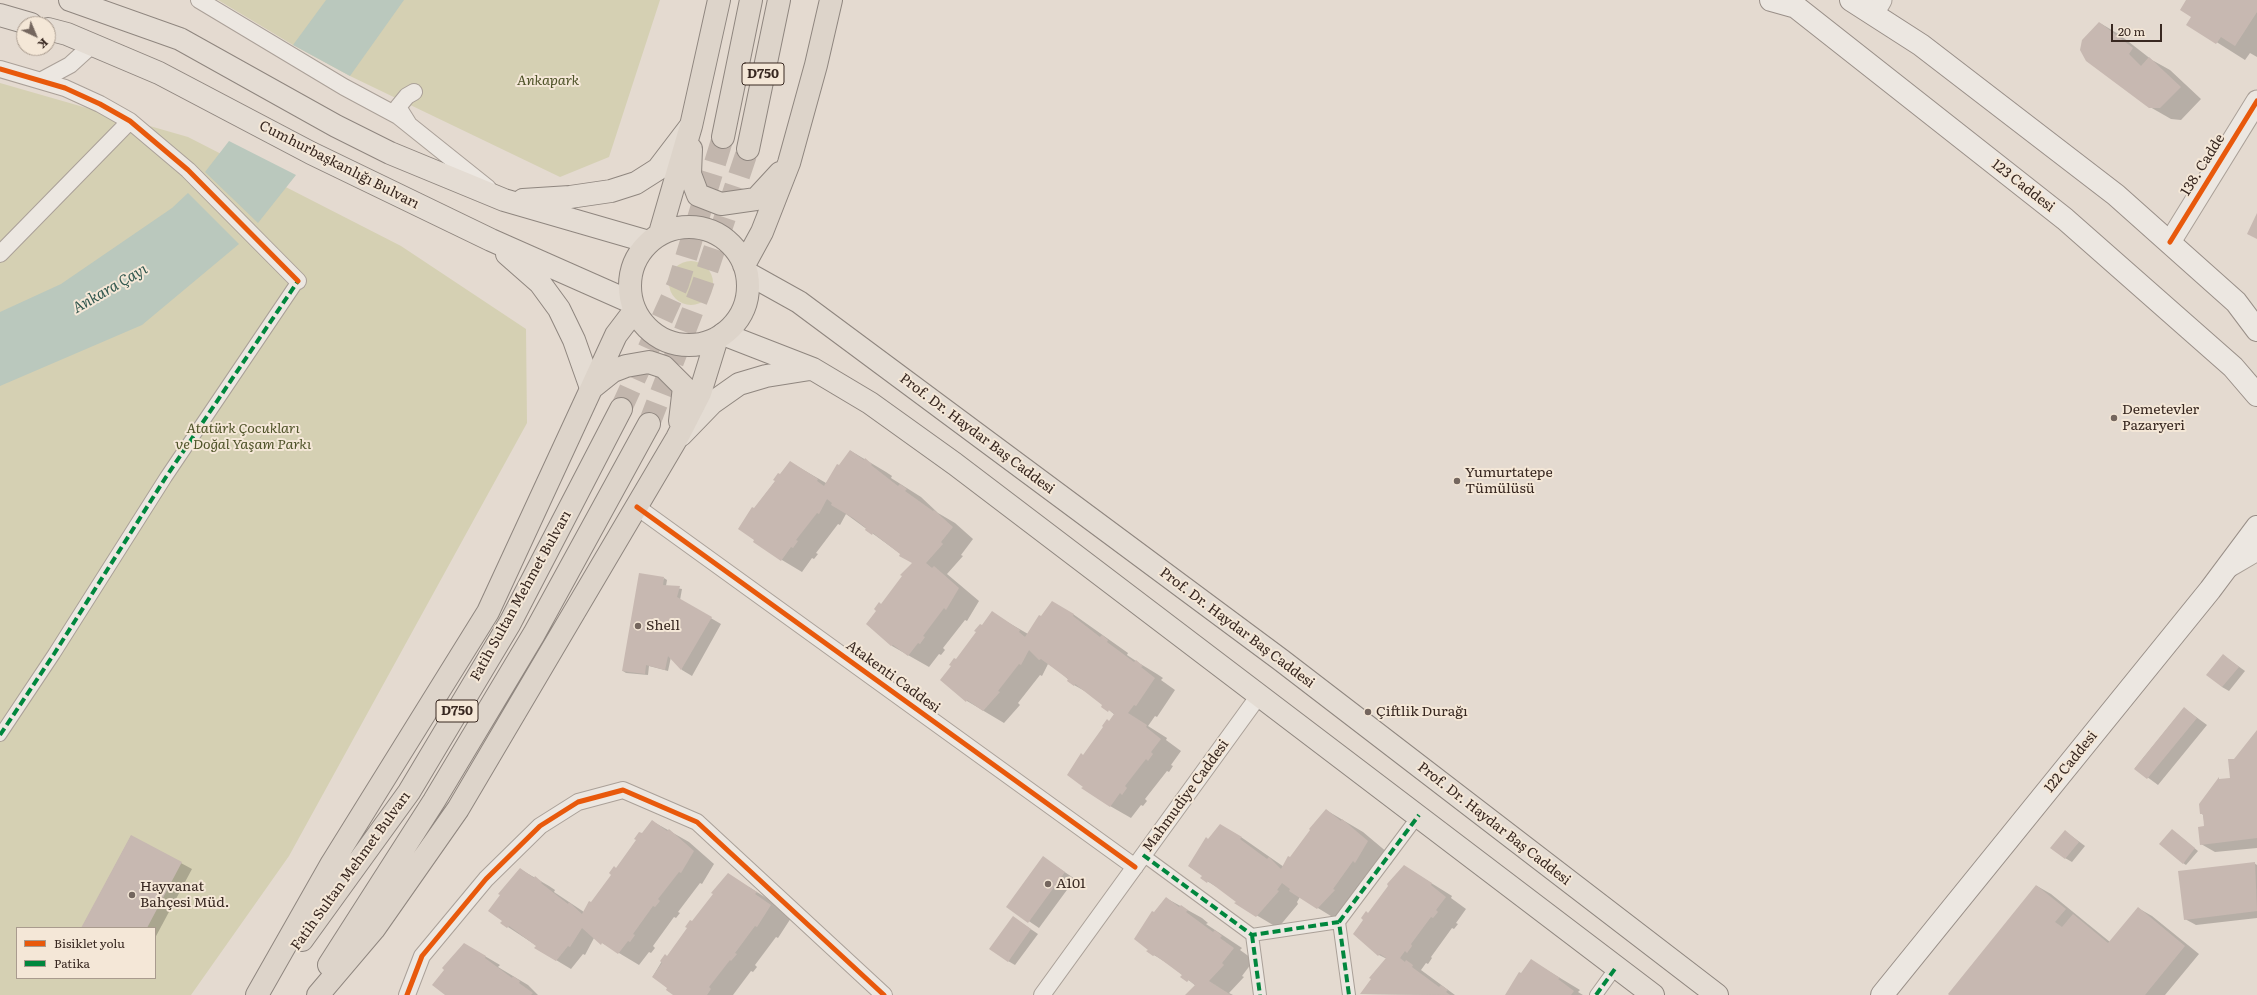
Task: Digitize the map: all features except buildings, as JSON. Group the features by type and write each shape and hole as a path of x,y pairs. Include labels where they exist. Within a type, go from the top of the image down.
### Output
{"highway":[{"path":"655,237 678,227 696,226 714,232 729,242 740,256 746,269 748,292 743,310 732,326 720,336 701,344 683,345 666,341 650,332 638,318 633,306 629,282 634,262 655,237 691,126 719,0"},
{"name":"D750","path":"723,137 751,0"},
{"name":"D750","path":"748,149 779,0"},
{"path":"746,269 789,163 816,65 831,0"},
{"path":"691,126 690,174 698,195 721,204 756,199 789,163"},
{"path":"257,995 332,863 488,612 616,335 633,306"},
{"path":"318,995 374,929 458,809 678,438 700,393 720,336"},
{"path":"591,388 613,371 626,366 649,362 664,366 684,387 678,438"},
{"name":"Fatih Sultan Mehmet Bulvarı","path":"262,995 409,792 510,623 621,409"},
{"name":"Fatih Sultan Mehmet Bulvarı","path":"310,995 434,801 534,634 649,424"}],"main road":[{"path":"70,0 180,38 336,126 390,153 505,200 655,237"},
{"name":"123 Caddesi","path":"1771,0 1796,7 2065,219 2233,367 2257,395"},
{"path":"1851,0 1877,7 1928,49 2116,195 2236,302 2257,330"},
{"path":"0,15 16,20"},
{"name":"Cumhurbaşkanlığı Bulvarı","path":"56,32 159,73 311,153 491,240 633,306"},
{"path":"505,200 570,197 611,191 636,183 658,169 691,126"},
{"path":"491,240 540,283 559,309 574,340 591,388"},
{"name":"Prof. Dr. Haydar Baş Caddesi","path":"746,269 799,302 1281,660 1717,995"},
{"path":"720,336 813,369 870,403 955,464 1260,694 1653,995"},
{"path":"678,438 712,403 739,384 766,376 813,369"},
{"name":"122 Caddesi","path":"1882,995 2205,596 2257,527"}],"street":[{"path":"199,0 344,87 398,116 505,200"},
{"path":"42,80 70,65 92,45"},
{"path":"0,69 42,80 65,88 100,104 130,121 188,170 298,282 166,477 54,654 0,735"},
{"path":"411,127 398,108 407,96 414,92"},
{"name":"138. Cadde","path":"2170,242 2257,101"},
{"path":"0,254 130,121"},
{"name":"Atakenti Caddesi","path":"637,507 1139,861"},
{"path":"2226,568 2257,550"},
{"name":"Mahmudiye Caddesi","path":"1042,995 1260,694"},
{"path":"407,995 422,956 486,879 535,832 578,802 623,790 697,822 884,995"},
{"path":"1349,995 1339,922 1419,815"},
{"path":"1139,861 1252,935 1339,922"},
{"path":"1252,935 1260,995"},
{"path":"1596,995 1617,966"}],"green space":[{"name":"Ankapark","path":"218,0 660,0 609,157 560,177 350,76 293,45"},
{"name":"Atatürk Çocukları ve Doğal Yaşam Parkı","path":"0,83 188,137 401,246 526,329 527,423 289,856 191,995 0,995"},
{"path":"687,261 695,261 700,262 707,267 712,274 712,292 707,299 700,304 687,305 679,302 672,295 669,287 669,279 672,271 679,264"}],"water":[{"path":"326,0 404,0 350,76 293,45"},
{"path":"229,141 296,175 258,223 205,172"},
{"name":"Ankara Çayı","path":"188,193 239,244 142,325 0,386 0,312 61,284 172,208"}],"tunnel":[{"path":"621,409 678,284 723,137"},
{"path":"649,424 701,289 748,149"}],"marked path":[{"path":"0,735 54,654 166,477 298,281"},
{"path":"1339,922 1419,815"},
{"path":"1143,855 1252,935 1339,922 1349,995"},
{"path":"1252,935 1260,995"},
{"path":"1596,995 1617,966"}],"cycle path":[{"path":"0,69 65,88 100,104 130,121 188,170 298,281"},
{"path":"2170,242 2257,101"},
{"path":"637,507 1135,867"},
{"path":"407,995 422,956 486,879 540,826 578,802 623,790 697,822 884,995"}],"place":[{"name":"Demetevler Pazaryeri","path":"2114,418"},
{"name":"Yumurtatepe Tümülüsü","path":"1457,481"},
{"name":"Shell","path":"638,626"},
{"name":"Çiftlik Durağı","path":"1368,712"},
{"name":"A101","path":"1048,884"},
{"name":"Hayvanat Bahçesi Müd.","path":"132,895"}]}
